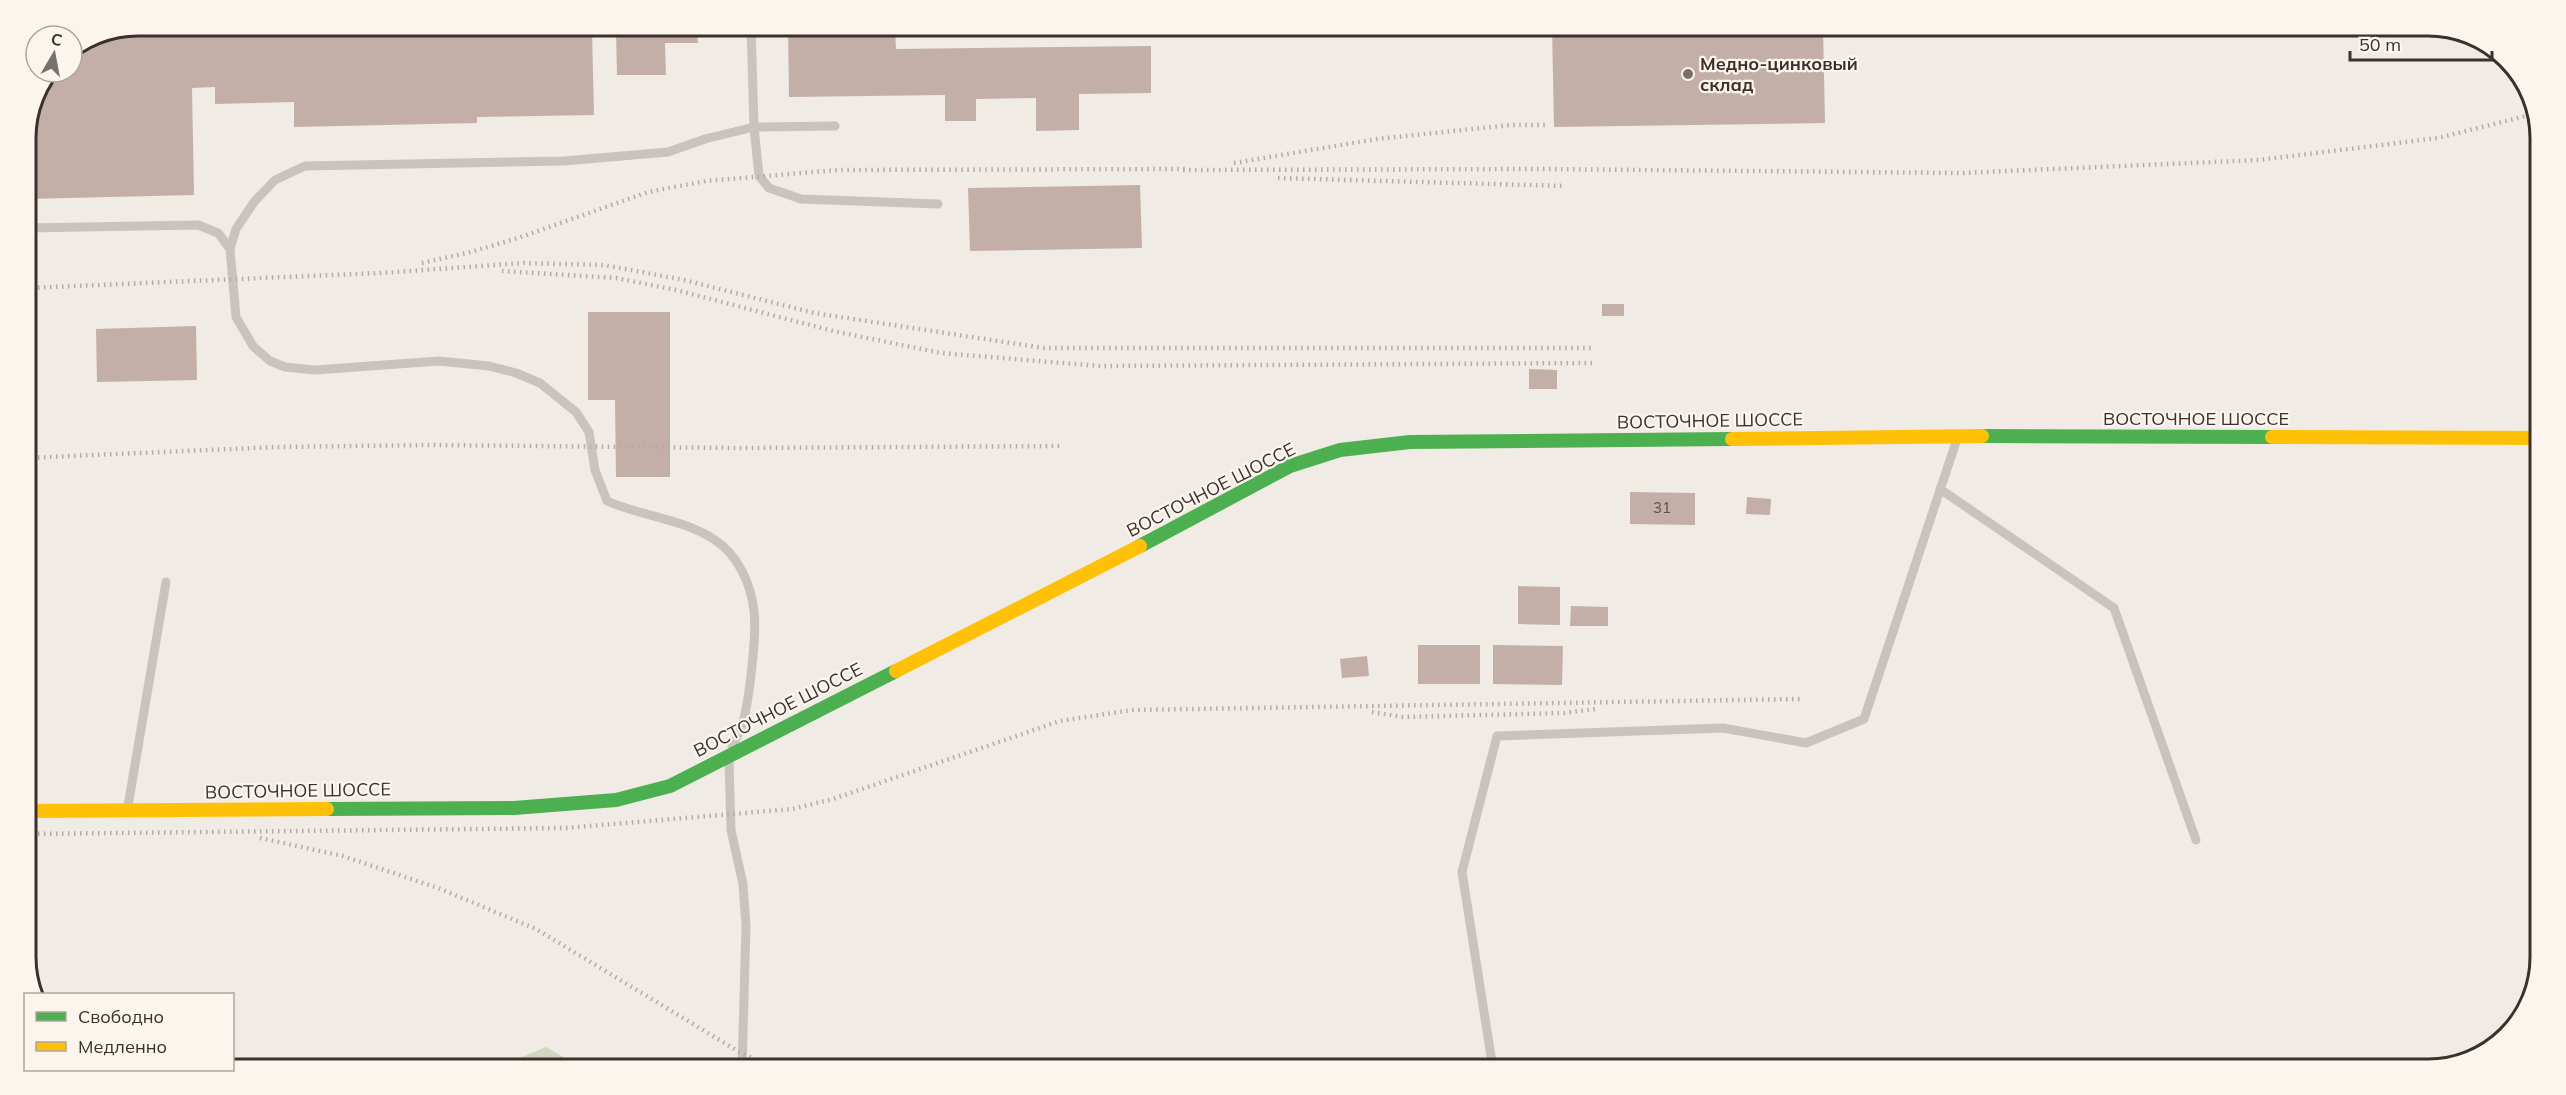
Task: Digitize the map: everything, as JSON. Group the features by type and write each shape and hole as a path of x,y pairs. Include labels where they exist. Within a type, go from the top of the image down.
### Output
{"main road":[{"name":"ВОСТОЧНОЕ ШОССЕ","path":"36,811 514,808 616,800 670,786 1112,561 1290,466 1340,450 1410,442 1957,437 2530,438"}],"lane":[{"path":"751,36 754,128 759,176 769,188 801,198 938,204"},
{"path":"742,1059 746,926 743,884 730,830 728,755 742,725 748,687 754,611 747,581 730,551 714,539 694,530 629,511 607,501 595,470 589,432 576,412 540,383 516,373 489,366 439,361 315,370 285,368 270,361 253,346 236,317 230,249 236,229 254,201 275,180 305,166 514,164 575,160 669,152 705,139 754,128 836,126"},
{"path":"36,228 198,225 218,233 230,249"},
{"path":"1491,1059 1462,872 1497,736 1723,728 1806,743 1864,719 1957,437"},
{"path":"1940,489 2114,608 2196,840"},
{"path":"128,811 166,582"}],"green space":[{"path":"546,1047 567,1059 517,1059"}],"building":[{"path":"138,36 592,36 594,115 477,117 477,123 294,127 294,102 215,104 215,87 192,88 194,195 36,199 36,132 39,112 52,84 84,84 84,52 105,41 118,38"},
{"path":"616,36 698,36 698,43 665,43 666,75 617,75"},
{"path":"788,36 895,36 896,49 1151,46 1151,93 1079,94 1079,130 1036,131 1036,98 976,99 976,121 945,121 945,95 789,97"},
{"name":"Медно-цинковый склад","path":"1552,36 1823,36 1825,123 1554,127"},
{"path":"1140,185 1142,248 970,251 968,188"},
{"path":"1602,304 1624,304 1624,316 1602,316"},
{"path":"588,312 670,312 670,477 616,477 615,400 588,400"},
{"path":"196,326 197,380 97,382 96,329"},
{"path":"1529,369 1557,370 1557,389 1529,389"},
{"path":"1630,492 1695,493 1695,525 1630,524"},
{"path":"1747,497 1771,499 1770,515 1746,514"},
{"path":"1518,586 1560,587 1560,625 1518,624"},
{"path":"1571,606 1608,607 1608,626 1570,626"},
{"path":"1418,645 1480,645 1480,684 1418,684"},
{"path":"1493,645 1563,646 1562,685 1493,684"},
{"path":"1367,656 1369,676 1342,678 1340,659"}],"railway":[{"path":"1183,170 1541,169 1962,173 2259,160 2438,138 2527,116"},
{"path":"1234,163 1377,139 1510,125 1549,125"},
{"path":"422,263 518,238 648,192 706,181 837,170 1189,169"},
{"path":"1278,178 1565,186"},
{"path":"36,288 381,273 524,263 604,265 684,280 814,313 1044,348 1593,348"},
{"path":"502,271 616,278 676,290 833,331 941,353 1099,366 1596,363"},
{"path":"36,458 275,447 429,445 740,448 1062,446"},
{"path":"36,834 565,828 792,809 833,799 1060,721 1132,710 1800,699"},
{"path":"1372,712 1403,717 1564,713 1596,709"},
{"path":"260,838 343,856 438,888 536,929 754,1059"}],"traffic: fast":[{"path":"1982,436 2272,437"},
{"path":"1140,546 1290,466 1340,450 1410,442 1732,439"},
{"path":"327,809 514,808 616,800 670,786 896,671"}],"traffic: slow":[{"path":"1732,439 1982,436"},
{"path":"2272,437 2530,438"},
{"path":"896,671 1140,546"},
{"path":"36,811 327,809"}],"place":[{"name":"Медно-цинковый склад","path":"1688,74"}]}
